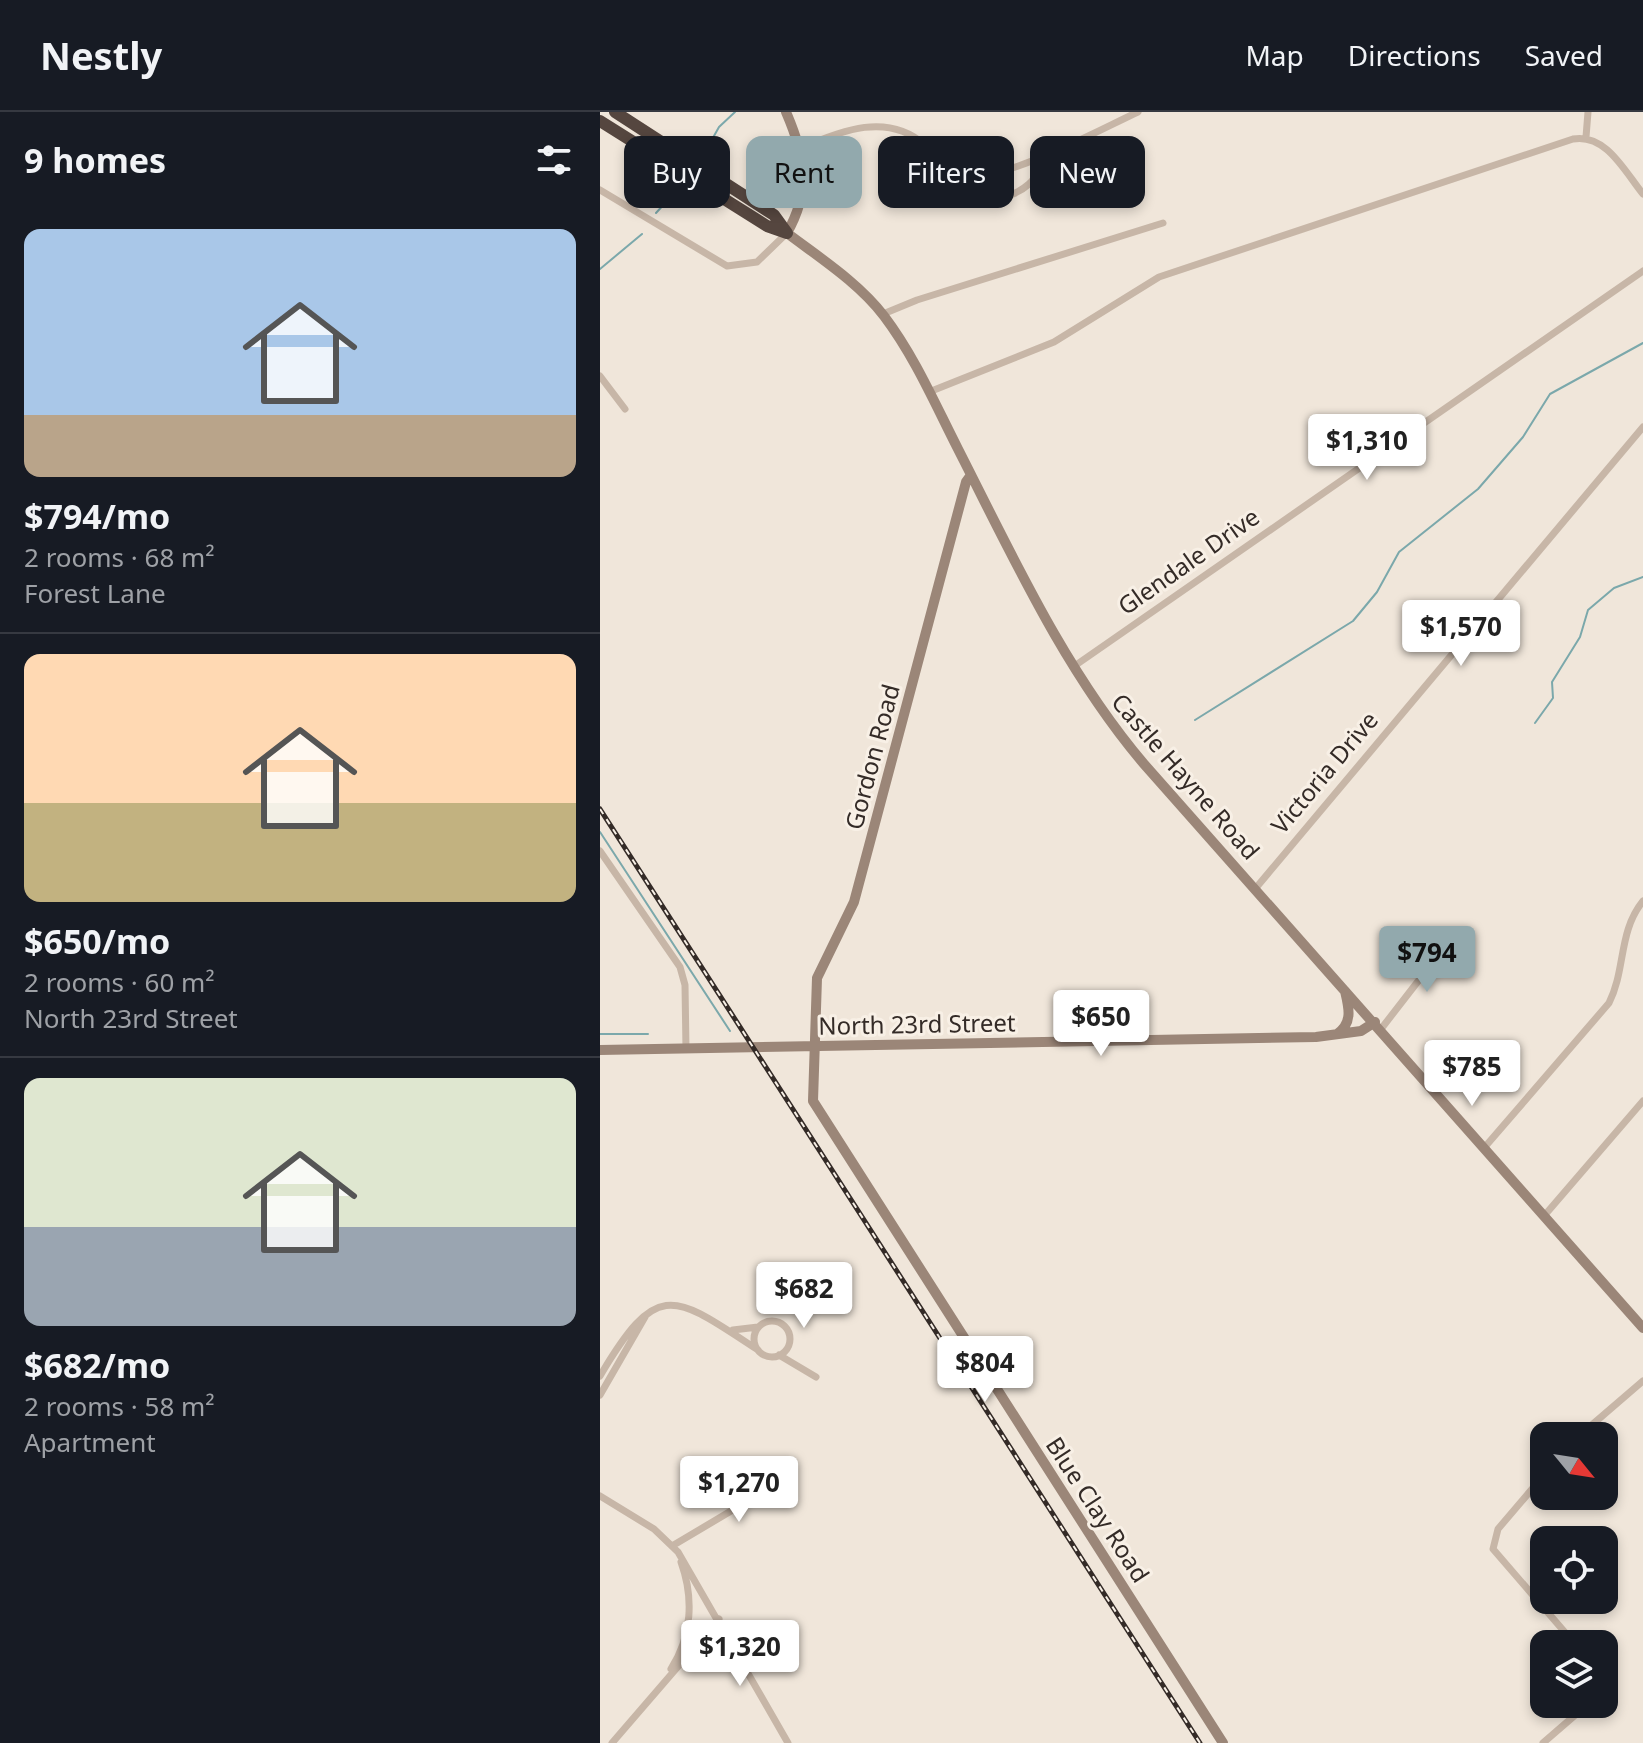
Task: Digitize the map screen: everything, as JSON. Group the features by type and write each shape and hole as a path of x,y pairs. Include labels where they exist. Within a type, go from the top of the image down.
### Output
{"highway":[{"path":"606,112 647,136"},
{"path":"615,112 650,136"},
{"path":"600,122 767,226 787,233"},
{"path":"730,187 774,215 787,233"}],"main road":[{"path":"786,112 796,136"},
{"path":"787,233 797,208"},
{"name":"Castle Hayne Road","path":"787,233 848,281 883,314 929,392 1073,667 1122,739 1643,1328"},
{"name":"Gordon Road","path":"813,1047 817,978 854,902 966,482 971,475"},
{"path":"1331,1036 1339,1033 1348,1022 1349,1007 1343,986"},
{"name":"North 23rd Street","path":"600,1050 1331,1036 1378,1026"},
{"name":"Blue Clay Road","path":"813,1047 811,1094 820,1118 1223,1743"}],"street":[{"path":"1086,136 1138,112"},
{"path":"1586,137 1588,112"},
{"path":"830,136 862,123 875,122 911,132 915,136"},
{"path":"929,392 1054,342 1170,273 1586,137 1601,144 1643,194"},
{"path":"600,190 727,266 757,262 787,233"},
{"path":"883,314 917,300 1163,223"},
{"name":"Glendale Drive","path":"1073,667 1643,271"},
{"path":"600,376 625,409"},
{"name":"Victoria Drive","path":"1255,889 1643,427"},
{"path":"600,851 680,967 685,985 686,1049"},
{"path":"1484,1148 1609,1003 1616,983 1625,932 1643,901"},
{"path":"1378,1026 1450,940"},
{"path":"1544,1216 1643,1101"},
{"path":"600,1376 627,1330 647,1315 672,1305 689,1307 733,1330 767,1356 779,1355 816,1377"},
{"path":"600,1395 647,1315"},
{"path":"733,1330 759,1327 774,1321 788,1330 788,1347 779,1355"},
{"path":"758,1350 754,1338 759,1327"},
{"path":"1595,1422 1643,1381"},
{"path":"675,1549 790,1476"},
{"path":"1530,1491 1495,1534 1493,1549 1563,1630"},
{"path":"600,1496 640,1519 675,1549 719,1619 788,1743"},
{"path":"655,1692 675,1662 688,1628 690,1594 675,1549"},
{"path":"612,1743 719,1619"},
{"path":"1543,1743 1572,1718"}],"waterway":[{"path":"714,136 735,112"},
{"path":"656,213 661,208"},
{"path":"600,269 642,234"},
{"path":"1195,720 1353,621 1377,592 1399,552 1478,489 1523,437 1550,394 1643,343"},
{"path":"1535,723 1553,698 1552,682 1580,637 1588,610 1614,588 1643,577"},
{"path":"600,832 730,1031"},
{"path":"600,1034 648,1034"}],"railway":[{"path":"600,809 1200,1743"}]}
